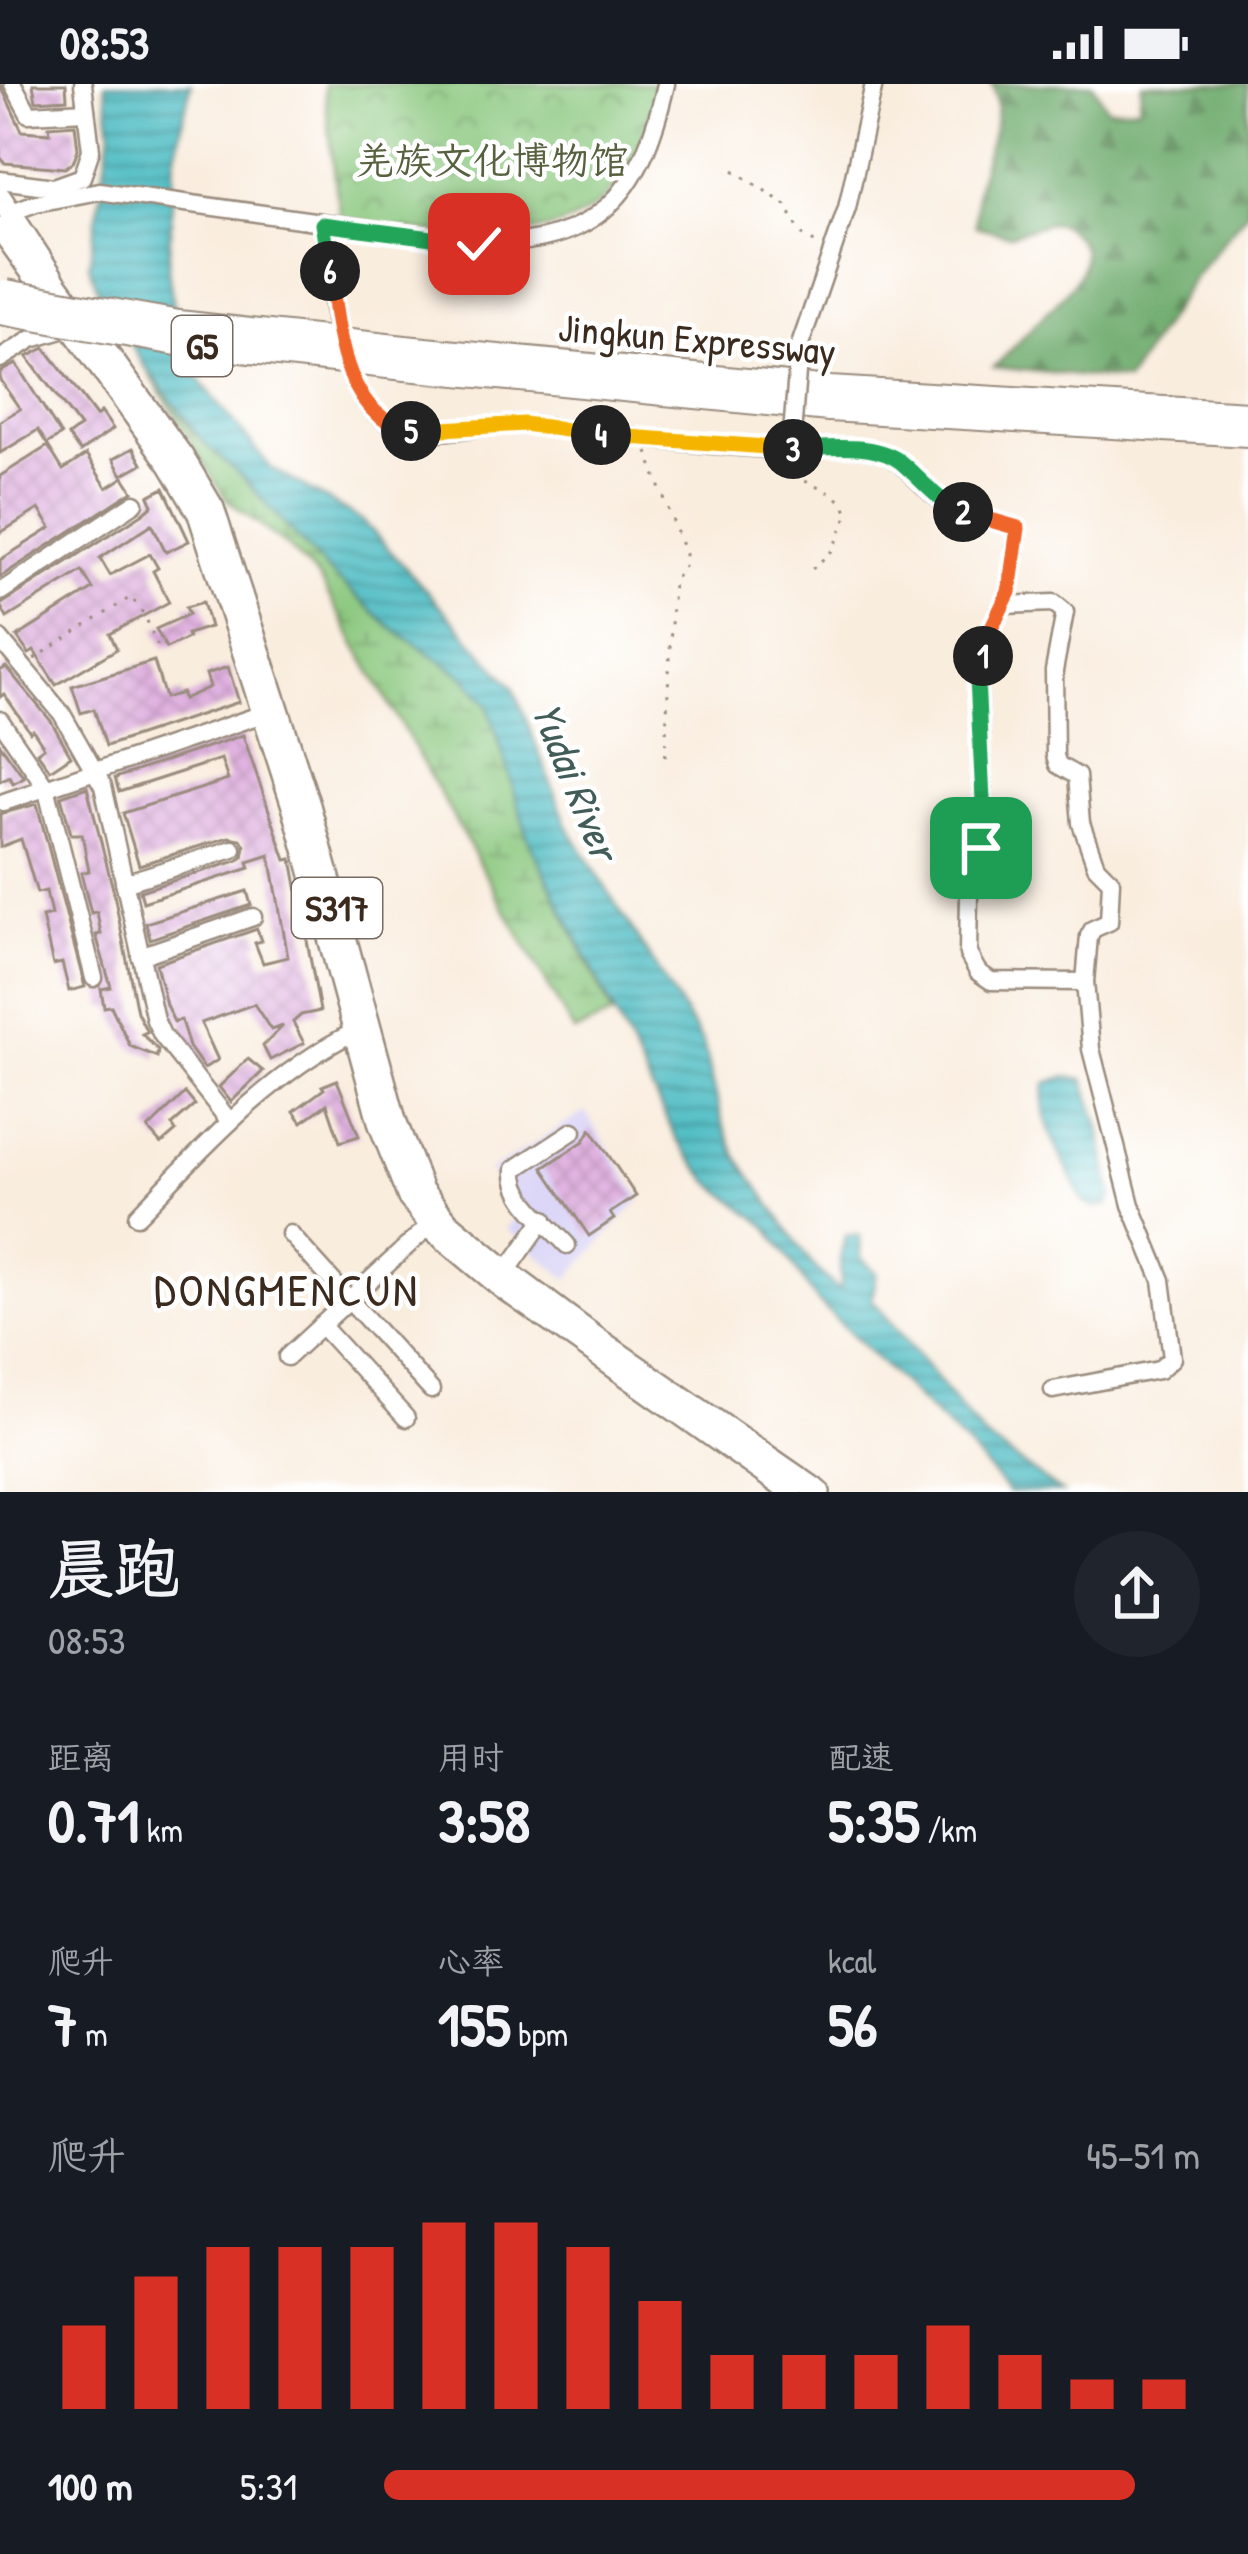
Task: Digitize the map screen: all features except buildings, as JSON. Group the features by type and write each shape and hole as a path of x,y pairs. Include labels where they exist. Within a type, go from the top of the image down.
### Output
{"highway":[{"name":"Jingkun Expressway","path":"2,296 405,358 809,407 1248,434"},
{"name":"Jingkun Expressway","path":"2,296 177,343 1248,413"}],"main road":[{"name":"S317","path":"3,213 70,328 188,492 207,536 294,809 397,1174 409,1198 454,1249 587,1351 791,1492"},
{"name":"S317","path":"3,213 182,456 213,508 309,805 411,1168 448,1222 507,1271 819,1492"}],"street":[{"path":"13,84 29,115 86,111"},
{"path":"0,180 54,187 82,177 91,150 83,84"},
{"path":"3,213 99,191 479,244 525,242 567,232 597,215 632,181 652,140 666,84"},
{"path":"791,441 799,348 847,208 874,84"},
{"path":"322,224 336,329 348,369 385,421 412,431 524,424 644,438 791,441 850,448 902,462 947,505 1018,528 1014,571 977,678 983,800 981,848 969,894 968,954 978,972 992,981 1085,982"},
{"path":"0,359 32,339 70,328"},
{"path":"0,592 135,503"},
{"path":"1002,604 1054,603 1065,612 1054,671 1055,756 1058,765 1077,776 1081,823 1096,866 1109,878 1113,890 1109,922 1090,932 1085,982 1090,1049 1131,1205 1162,1280 1172,1358 1159,1370 1053,1390"},
{"path":"0,639 62,714 103,787 162,1035 230,1122"},
{"path":"4,802 263,714"},
{"path":"0,720 46,787 94,978"},
{"path":"124,883 233,849"},
{"path":"140,956 253,917"},
{"path":"137,1216 230,1122 299,1062 354,1031"},
{"path":"567,1245 518,1191 515,1169 573,1131"},
{"path":"507,1271 544,1219"},
{"path":"286,1357 430,1225"},
{"path":"290,1234 431,1390"},
{"path":"321,1325 406,1418"}],"path":[{"path":"734,170 785,205 801,233 831,253"},
{"path":"644,438 685,554 685,565 673,583 665,757"},
{"path":"791,441 794,474 837,495 848,513 833,549 810,571"},
{"path":"23,667 131,597 158,647"}],"shaded area":[{"path":"585,1112 641,1198 568,1279 505,1228 516,1218 490,1171"}],"green space":[{"name":"羌族文化博物馆","path":"324,84 659,84 632,161 603,200 577,218 546,229 477,236 340,221"},
{"path":"992,84 1093,84 1108,109 1139,107 1142,84 1248,84 1248,210 1195,275 1127,381 994,367 1068,290 1084,257 1074,235 1060,224 1010,235 975,226 977,187 997,110"},
{"path":"144,365 194,433 243,478 329,572 391,627 465,677 488,704 529,840 613,1015 574,1032 319,579 286,545 225,498"}],"water":[{"path":"105,84 191,84 175,156 168,269 176,324 194,373 271,468 363,521 513,686 568,827 703,1043 723,1124 737,1156 812,1264 837,1289 847,1235 860,1236 861,1258 877,1273 872,1299 984,1437 1061,1492 1008,1492 817,1301 768,1227 710,1182 677,1140 529,841 488,704 465,677 391,627 329,572 243,478 205,444 144,365 99,293 89,265 111,132"},
{"path":"1067,1076 1084,1079 1100,1127 1112,1197 1108,1205 1095,1208 1083,1202 1049,1128 1046,1083"}],"district":[{"name":"DONGMENCUN","path":"287,1290"}],"route":[{"path":"479,244 322,224 336,329 348,369 374,411 398,428 431,432 524,424 629,439 869,450 902,462 947,505 1018,528 1009,592 990,631 977,678 981,848"}],"water label":[{"name":"Yudai River","path":"576,781"}]}
